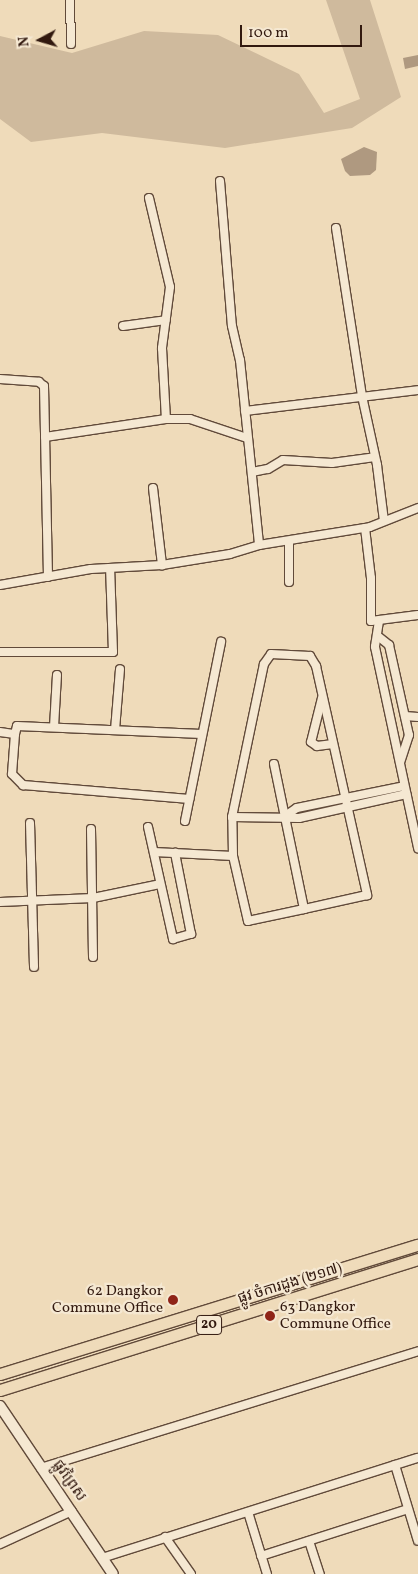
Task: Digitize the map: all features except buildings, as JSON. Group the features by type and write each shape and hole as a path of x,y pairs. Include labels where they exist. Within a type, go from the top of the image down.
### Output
{"main road":[{"name":"ផ្លូវ ចំការដូង (២១៧)","path":"0,1374 418,1245"},
{"name":"ផ្លូវ ចំការដូង (២១៧)","path":"0,1390 418,1259"},
{"name":"ផ្លូវព្រៃស","path":"0,1406 113,1574"}],"street":[{"path":"70,0 71,44"},
{"path":"220,181 231,317 245,411 259,544"},
{"path":"149,198 170,287 162,348 166,419"},
{"path":"336,228 362,396 376,457 384,521"},
{"path":"123,326 166,320"},
{"path":"0,379 43,383 48,577"},
{"path":"245,411 418,390"},
{"path":"45,437 166,419 190,419 247,438"},
{"path":"252,472 268,469 283,460 332,463 376,457"},
{"path":"153,488 162,565"},
{"path":"0,585 110,568 162,565 230,554 259,544 289,541 365,528 418,508"},
{"path":"365,528 371,578 369,617 371,621 418,615"},
{"path":"289,541 289,582"},
{"path":"0,652 113,652 110,568"},
{"path":"379,621 379,637 375,647 418,848"},
{"path":"379,637 389,645 409,735 400,763"},
{"path":"185,821 221,642"},
{"path":"268,657 311,657 315,661 333,744 367,895 248,922 233,856 232,817 268,657"},
{"path":"116,730 120,669"},
{"path":"54,728 57,675"},
{"path":"323,696 311,742 317,746 333,744"},
{"path":"405,716 418,717"},
{"path":"189,799 23,785 12,774 15,734 17,726 202,734"},
{"path":"0,732 15,734"},
{"path":"274,764 304,909"},
{"path":"285,816 297,808 345,800 404,786"},
{"path":"232,817 285,816 299,818 406,794"},
{"path":"30,823 34,967"},
{"path":"148,826 173,939 192,934 175,853"},
{"path":"91,829 93,958"},
{"path":"154,852 233,856"},
{"path":"0,902 32,903 93,898 160,884"},
{"path":"42,1468 418,1351"},
{"path":"102,1558 418,1458"},
{"path":"395,1465 418,1541"},
{"path":"261,1556 408,1509"},
{"path":"0,1544 72,1511"},
{"path":"248,1512 267,1574"},
{"path":"165,1537 192,1574"},
{"path":"309,1540 320,1574"}],"shaded area":[{"path":"326,0 370,0 401,97 352,128 225,148 102,133 31,142 0,119 0,36 72,53 144,31 218,35 299,74 324,113 360,99"},
{"path":"418,55 418,66 405,69 403,58"},
{"path":"364,147 377,152 376,170 370,175 350,176 345,171 341,159"}],"place":[{"name":"62 Dangkor Commune Office","path":"173,1300"},
{"name":"63 Dangkor Commune Office","path":"270,1316"}]}
